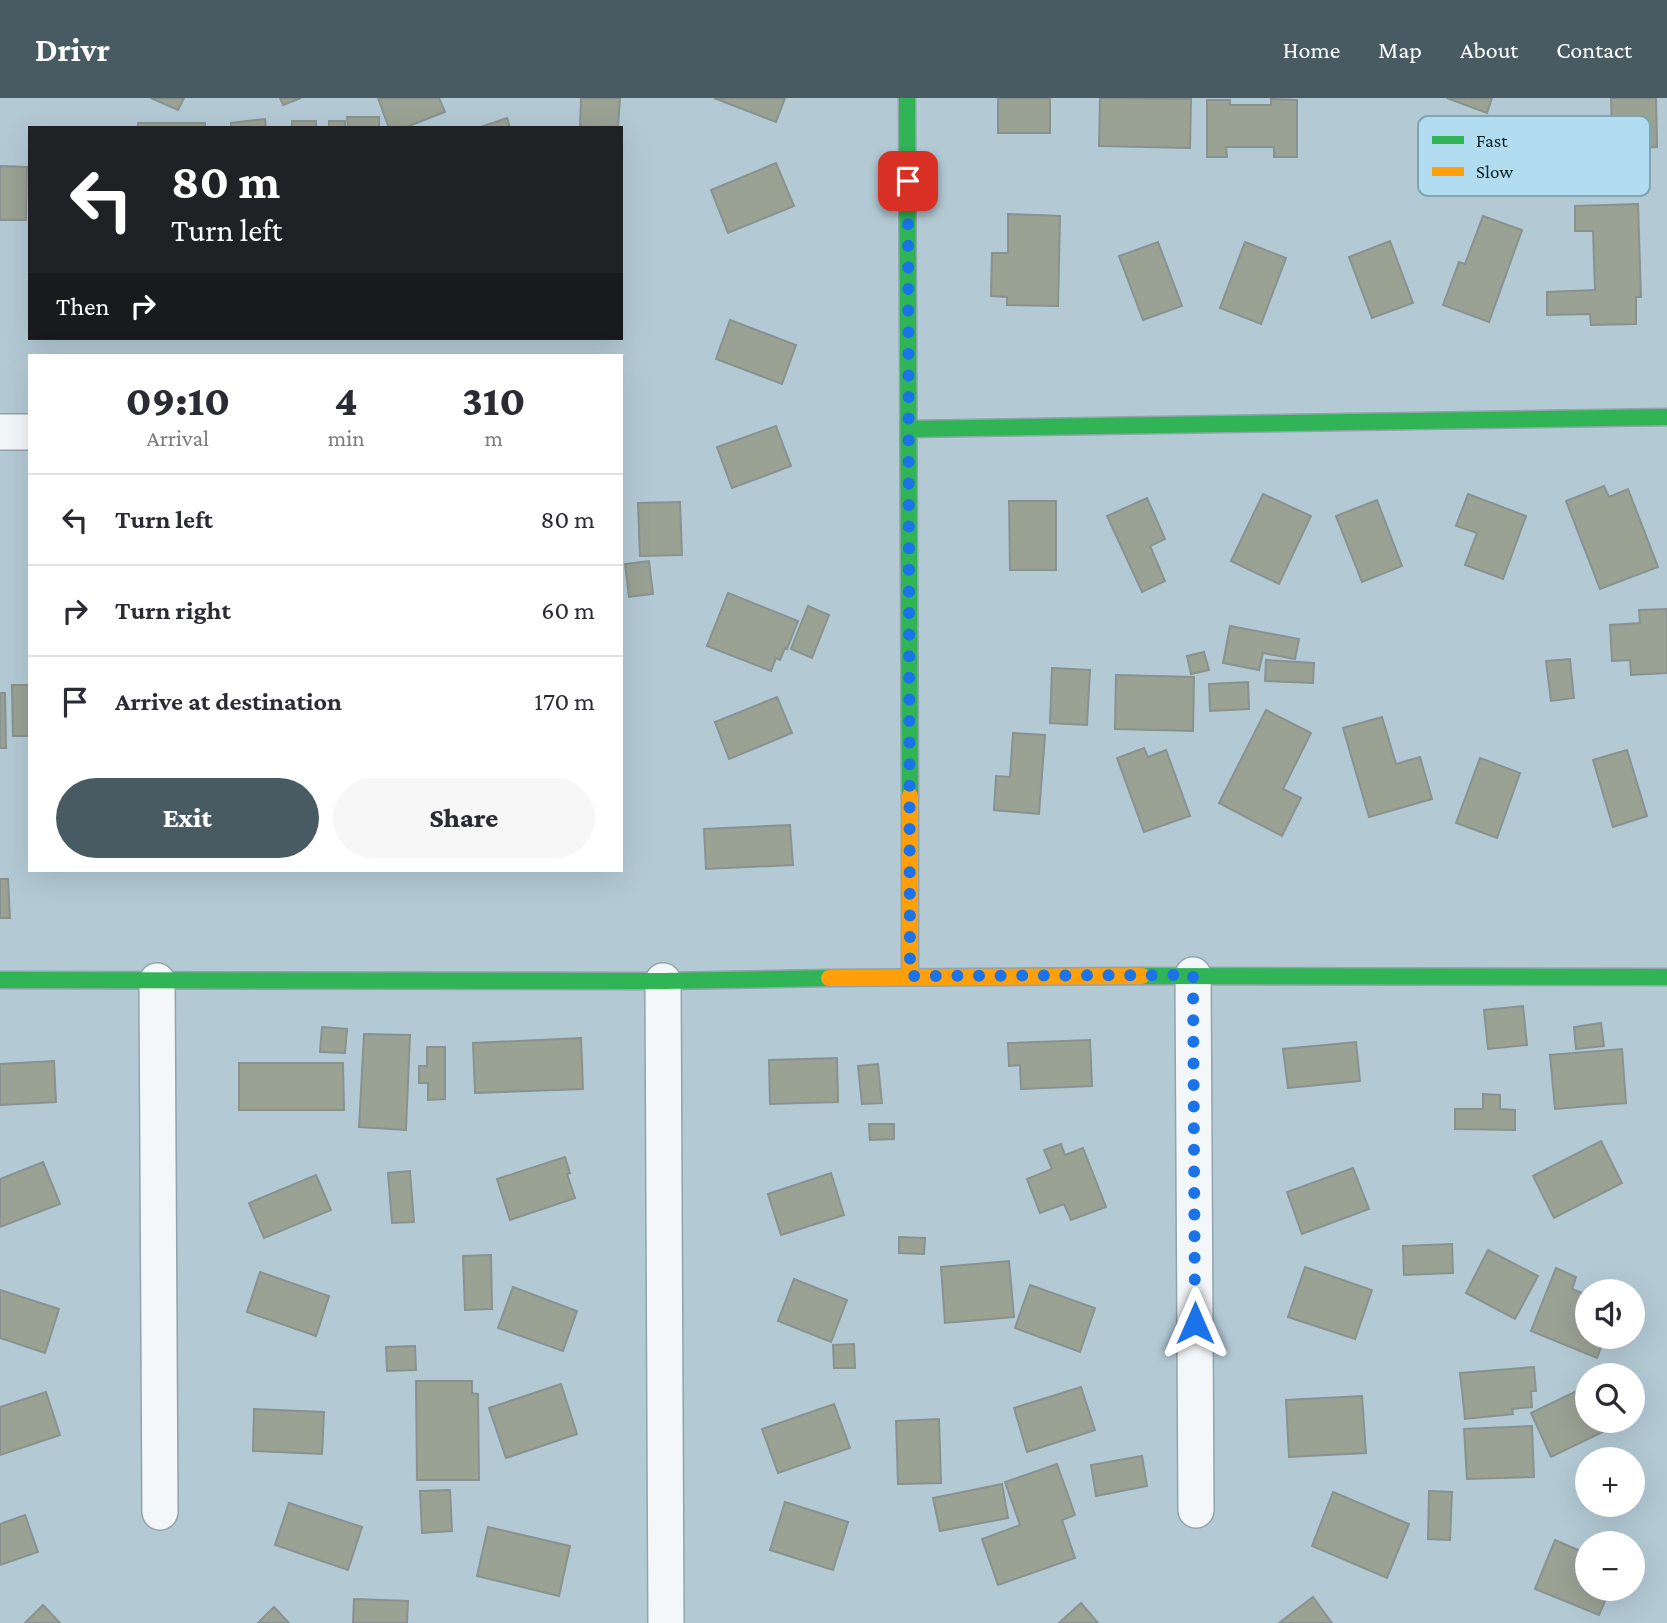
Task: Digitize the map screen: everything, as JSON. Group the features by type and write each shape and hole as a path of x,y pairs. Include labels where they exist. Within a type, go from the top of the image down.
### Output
{"street":[{"path":"908,98 910,976"},
{"path":"910,429 1667,417"},
{"path":"0,432 28,432"},
{"path":"1193,975 1196,1510"},
{"path":"0,980 663,981 910,976 1193,975 1667,977"},
{"path":"157,981 160,1512"},
{"path":"663,981 666,1623"}],"building":[{"path":"151,98 184,98 178,110"},
{"path":"280,98 301,98 283,105"},
{"path":"378,98 439,98 445,112 409,126 388,126"},
{"path":"581,98 620,98 618,126 580,126"},
{"path":"714,98 785,98 776,122"},
{"path":"998,98 1050,98 1050,133 998,133"},
{"path":"1100,98 1191,99 1190,148 1099,146"},
{"path":"1447,98 1492,98 1487,113"},
{"path":"1611,98 1656,98 1657,147 1650,147 1650,116 1612,116"},
{"path":"1271,99 1297,100 1297,157 1274,157 1274,147 1226,147 1227,157 1207,157 1207,100 1230,100 1230,105 1271,105"},
{"path":"347,117 379,117 379,126 348,126"},
{"path":"507,118 509,126 484,126"},
{"path":"265,119 266,126 231,126 231,123"},
{"path":"292,121 316,121 316,126 292,126"},
{"path":"329,121 345,121 345,126 329,126"},
{"path":"138,123 205,123 205,126 138,126"},
{"path":"776,163 794,206 728,233 711,190"},
{"path":"0,166 27,167 26,220 0,220"},
{"path":"1638,204 1641,297 1636,297 1636,324 1591,325 1590,314 1547,315 1547,292 1595,290 1593,231 1575,231 1575,206"},
{"path":"1008,214 1060,216 1058,306 1007,305 1007,297 991,296 992,253 1008,253"},
{"path":"1483,216 1522,230 1489,322 1443,305 1459,262 1465,264"},
{"path":"1390,241 1413,303 1372,318 1349,257"},
{"path":"1158,242 1182,306 1143,320 1119,256"},
{"path":"1245,242 1286,258 1261,324 1220,308"},
{"path":"730,320 796,345 782,384 716,359"},
{"path":"776,426 791,466 732,488 717,447"},
{"path":"1604,486 1609,497 1628,489 1658,567 1600,589 1566,501"},
{"path":"1263,494 1311,516 1279,584 1231,561"},
{"path":"1468,494 1526,516 1503,579 1465,565 1477,533 1456,526"},
{"path":"1147,498 1165,539 1150,546 1165,581 1142,592 1107,516"},
{"path":"1377,500 1402,566 1362,582 1336,516"},
{"path":"1009,501 1056,501 1056,570 1010,570"},
{"path":"680,502 682,555 640,556 638,503"},
{"path":"649,561 653,594 629,597 625,564"},
{"path":"728,593 798,621 787,649 785,648 780,660 776,658 771,671 707,646"},
{"path":"808,606 829,615 812,658 791,649"},
{"path":"1667,609 1667,673 1631,675 1630,660 1612,661 1610,625 1640,623 1639,610"},
{"path":"1230,626 1299,639 1295,659 1263,653 1259,670 1223,663"},
{"path":"1204,652 1209,670 1191,674 1187,656"},
{"path":"1570,659 1574,698 1551,701 1546,661"},
{"path":"1266,660 1314,663 1313,683 1265,681"},
{"path":"1052,668 1090,670 1087,725 1050,723"},
{"path":"1116,675 1194,677 1193,731 1115,729"},
{"path":"1248,682 1249,709 1210,711 1209,684"},
{"path":"12,685 28,685 28,736 13,736"},
{"path":"0,693 5,693 6,748 0,748"},
{"path":"777,697 792,733 729,759 715,722"},
{"path":"1266,710 1311,733 1283,789 1301,798 1282,836 1219,803"},
{"path":"1382,717 1396,764 1420,757 1432,799 1369,817 1343,728"},
{"path":"1013,733 1045,735 1039,814 994,810 996,776 1010,777"},
{"path":"1144,748 1148,757 1166,750 1190,816 1144,832 1117,758"},
{"path":"1627,750 1647,816 1613,827 1593,760"},
{"path":"1480,758 1520,773 1497,838 1456,823"},
{"path":"790,825 793,865 706,869 704,829"},
{"path":"0,879 8,879 10,918 0,918"},
{"path":"1523,1006 1527,1045 1488,1049 1484,1010"},
{"path":"1601,1023 1604,1046 1576,1049 1574,1027"},
{"path":"322,1027 347,1029 345,1053 320,1052"},
{"path":"364,1034 410,1035 406,1130 359,1127"},
{"path":"581,1038 583,1089 475,1093 473,1043"},
{"path":"1090,1040 1092,1086 1021,1089 1020,1065 1009,1066 1008,1043"},
{"path":"1356,1042 1360,1081 1288,1088 1283,1049"},
{"path":"427,1047 445,1047 445,1099 428,1100 428,1083 419,1083 419,1066 427,1066"},
{"path":"1622,1049 1626,1103 1555,1109 1550,1055"},
{"path":"837,1058 838,1102 770,1104 769,1060"},
{"path":"54,1061 56,1102 0,1105 0,1064"},
{"path":"239,1063 343,1063 344,1110 239,1110"},
{"path":"878,1064 882,1103 862,1104 858,1066"},
{"path":"1483,1094 1500,1095 1500,1109 1515,1110 1515,1130 1455,1129 1455,1109 1483,1109"},
{"path":"869,1124 894,1124 894,1139 870,1140"},
{"path":"1601,1141 1622,1183 1554,1218 1533,1176"},
{"path":"1061,1144 1065,1155 1083,1148 1106,1207 1071,1220 1064,1204 1040,1213 1027,1179 1052,1169 1044,1150"},
{"path":"565,1157 575,1198 510,1220 497,1179"},
{"path":"43,1162 60,1204 0,1227 0,1179"},
{"path":"1353,1168 1369,1209 1302,1234 1287,1192"},
{"path":"410,1171 414,1222 392,1223 388,1173"},
{"path":"831,1173 844,1215 781,1235 768,1194"},
{"path":"316,1175 331,1210 264,1238 249,1203"},
{"path":"899,1237 925,1238 924,1254 899,1253"},
{"path":"1452,1244 1453,1273 1404,1275 1403,1246"},
{"path":"1488,1250 1538,1276 1515,1319 1466,1293"},
{"path":"491,1255 492,1309 465,1310 463,1256"},
{"path":"1009,1261 1014,1317 945,1323 941,1267"},
{"path":"1305,1267 1372,1290 1355,1339 1288,1317"},
{"path":"1556,1268 1576,1277 1572,1289 1575,1290 1575,1349 1531,1331"},
{"path":"260,1272 329,1296 316,1336 247,1312"},
{"path":"794,1279 847,1300 831,1342 778,1321"},
{"path":"1030,1285 1095,1308 1080,1352 1015,1328"},
{"path":"513,1287 577,1311 563,1351 498,1328"},
{"path":"0,1290 59,1309 45,1353 0,1338"},
{"path":"854,1344 855,1368 834,1368 833,1345"},
{"path":"415,1346 416,1370 387,1371 386,1347"},
{"path":"1575,1349 1600,1349 1597,1358"},
{"path":"1534,1367 1536,1391 1531,1391 1532,1407 1512,1409 1513,1414 1465,1419 1460,1373"},
{"path":"416,1381 472,1381 472,1393 478,1394 479,1480 417,1480"},
{"path":"561,1384 577,1434 506,1458 489,1408"},
{"path":"1081,1387 1095,1430 1027,1452 1014,1408"},
{"path":"46,1392 60,1435 0,1455 0,1407"},
{"path":"1575,1392 1575,1433 1600,1433 1551,1457 1531,1413"},
{"path":"1362,1396 1366,1453 1289,1457 1286,1400"},
{"path":"834,1404 850,1448 778,1473 762,1429"},
{"path":"254,1409 324,1412 322,1454 253,1451"},
{"path":"939,1419 941,1483 898,1484 896,1421"},
{"path":"1532,1426 1534,1477 1467,1479 1464,1429"},
{"path":"1142,1456 1147,1486 1096,1496 1091,1465"},
{"path":"1057,1464 1075,1515 1062,1520 1075,1558 998,1585 982,1539 1020,1525 1005,1482"},
{"path":"1002,1484 1008,1518 940,1531 933,1498"},
{"path":"450,1490 452,1531 422,1533 420,1491"},
{"path":"1429,1491 1452,1492 1450,1540 1428,1539"},
{"path":"1333,1492 1409,1524 1387,1578 1312,1546"},
{"path":"785,1502 848,1522 833,1570 770,1550"},
{"path":"289,1503 362,1527 348,1570 275,1545"},
{"path":"25,1515 38,1552 0,1565 0,1524"},
{"path":"488,1527 570,1546 559,1596 477,1576"},
{"path":"1555,1540 1575,1549 1575,1601 1605,1601 1599,1615 1535,1589"},
{"path":"1313,1597 1332,1623 1279,1623"},
{"path":"354,1599 408,1601 407,1623 353,1623"},
{"path":"1081,1603 1098,1623 1059,1623"},
{"path":"43,1605 60,1623 25,1623"},
{"path":"274,1607 289,1623 258,1623"}],"traffic: fast":[{"path":"907,98 910,796"},
{"path":"910,429 1667,417"},
{"path":"1142,976 1667,977"},
{"path":"0,980 663,981 829,978"}],"traffic: slow":[{"path":"910,796 910,976"},
{"path":"829,978 1142,976"}],"route":[{"path":"908,181 910,976 1193,975 1195,1323"}]}
